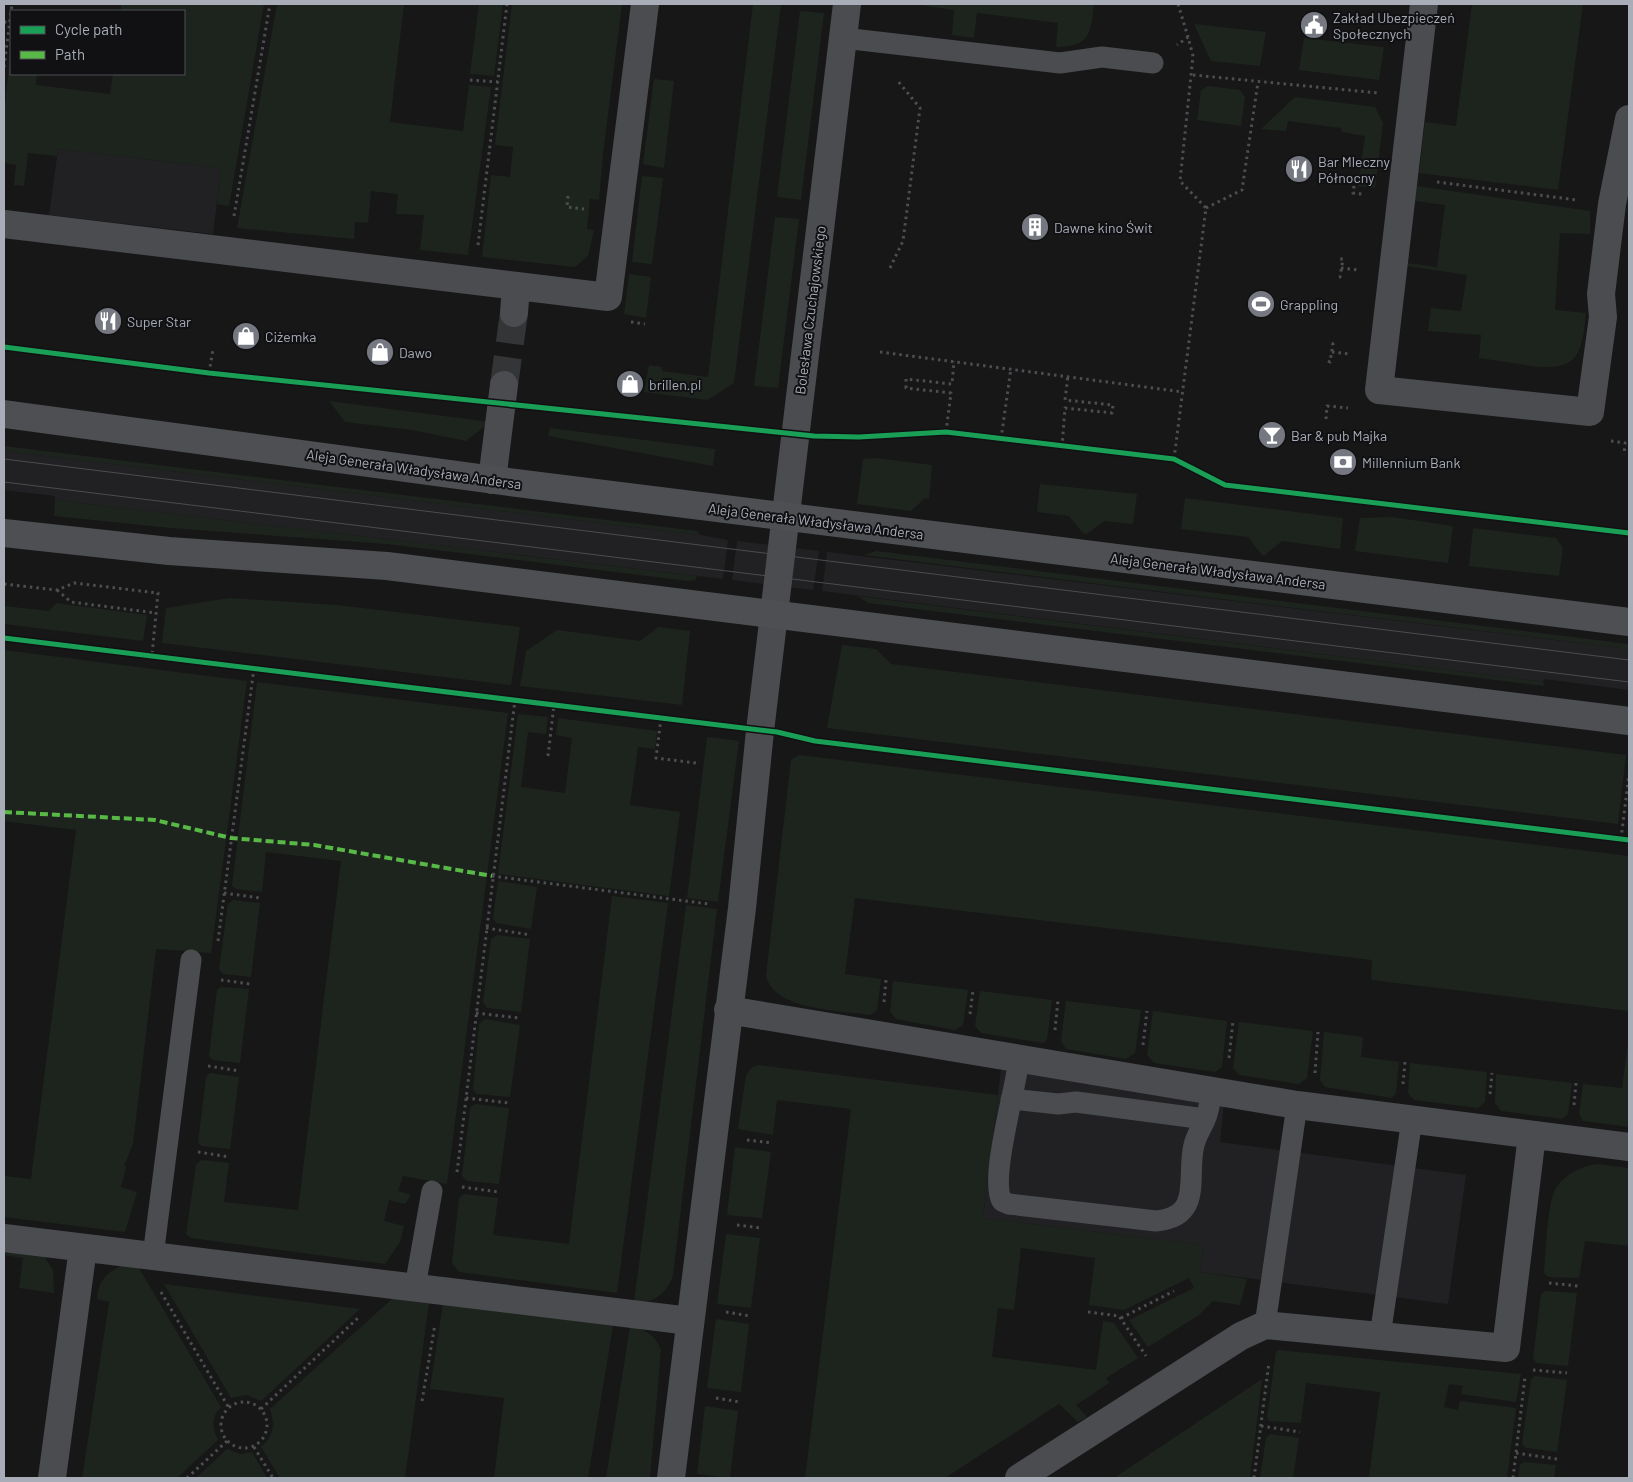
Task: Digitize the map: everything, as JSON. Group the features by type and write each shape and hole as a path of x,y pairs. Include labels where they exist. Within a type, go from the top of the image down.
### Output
{"main road":[{"name":"Aleja Generała Władysława Andersa","path":"4,414 492,480 1629,622"},
{"path":"4,534 169,551 387,566 774,616 884,627 1629,721"}],"street":[{"path":"4,224 608,297 645,4"},
{"name":"Bolesława Czuchajowskiego","path":"671,1478 847,4"},
{"path":"1424,4 1379,390 1590,412 1603,317 1601,294 1619,233 1629,119"},
{"path":"514,313 516,286"},
{"path":"492,480 504,385"},
{"path":"728,1010 1297,1104 1629,1147"},
{"path":"1019,1478 1247,1333 1269,1326 1506,1348 1532,1135"},
{"path":"4,1238 690,1321"},
{"path":"52,1478 83,1248"}],"lane":[{"path":"843,38 1060,63 1102,57 1153,63"},
{"path":"153,1256 192,960"},
{"path":"1019,1059 1006,1120 998,1188 1002,1201 1009,1204 1156,1221 1173,1216 1185,1207 1192,1187 1194,1144 1205,1119 1212,1090"},
{"path":"1011,1100 1058,1104 1076,1102 1205,1119"},
{"path":"1269,1326 1297,1104"},
{"path":"1380,1336 1412,1120"},
{"path":"415,1288 432,1191"}],"path":[{"path":"233,222 270,4"},
{"path":"477,252 508,4"},
{"path":"1178,4 1188,37"},
{"path":"4,22 10,23 4,67"},
{"path":"1206,208 1180,181 1193,76 1382,93"},
{"path":"470,80 498,82"},
{"path":"890,268 903,241 920,108 897,80"},
{"path":"1206,208 1242,190 1258,82"},
{"path":"1436,182 1583,201"},
{"path":"1354,186 1353,193 1362,194"},
{"path":"1174,459 1206,208"},
{"path":"1339,277 1343,259 1340,259"},
{"path":"1341,268 1355,270"},
{"path":"1328,361 1330,362 1333,344 1330,343"},
{"path":"210,373 213,349"},
{"path":"880,352 1183,392"},
{"path":"1332,352 1345,353"},
{"path":"946,432 951,393 906,388 906,379 952,384 954,361"},
{"path":"1001,439 1011,368"},
{"path":"1062,447 1065,408 1112,413 1113,405 1065,400 1068,376"},
{"path":"1326,419 1327,406 1339,407"},
{"path":"1624,449 1624,455"},
{"path":"4,584 57,590 74,583 158,593 152,655"},
{"path":"57,590 71,602 156,613"},
{"path":"192,960 215,963 254,668"},
{"path":"432,1191 455,1195 492,876 515,700"},
{"path":"548,756 554,705"},
{"path":"662,718 656,758 696,763"},
{"path":"1621,839 1629,774"},
{"path":"492,876 713,904"},
{"path":"224,893 260,898"},
{"path":"486,928 531,935"},
{"path":"213,979 250,984"},
{"path":"1055,1034 1058,1000"},
{"path":"1142,1047 1147,1011"},
{"path":"476,1014 520,1018"},
{"path":"1228,1059 1233,1021"},
{"path":"1314,1081 1318,1032"},
{"path":"202,1065 240,1071"},
{"path":"466,1098 510,1103"},
{"path":"740,1139 772,1143"},
{"path":"191,1151 230,1157"},
{"path":"456,1186 499,1192"},
{"path":"731,1225 761,1228"},
{"path":"1545,1283 1578,1286"},
{"path":"159,1289 229,1408"},
{"path":"1121,1318 1174,1291"},
{"path":"720,1312 750,1316"},
{"path":"1088,1312 1119,1316 1149,1360"},
{"path":"261,1408 362,1314"},
{"path":"422,1402 435,1320"},
{"path":"1254,1478 1261,1426 1269,1326"},
{"path":"1513,1478 1526,1369 1567,1373"},
{"path":"710,1398 740,1402"},
{"path":"239,1402 251,1403 261,1408 267,1418 267,1429 263,1440 254,1446 245,1448 235,1446 227,1441 222,1433 221,1424 223,1415 229,1408 239,1402"},
{"path":"1261,1426 1300,1432"},
{"path":"187,1478 227,1441"},
{"path":"254,1446 273,1478"},
{"path":"1516,1453 1557,1459"}],"shaded area":[{"path":"121,4 264,4 229,206 217,204 221,168 58,149 57,156 28,153 24,186 14,185 16,165 4,163 4,113 10,57 10,75 37,75 36,85 110,94 113,75 185,75 185,10 121,10"},
{"path":"277,4 404,4 390,122 463,131 469,85 491,87 468,255 420,250 424,215 396,214 398,194 371,191 368,223 355,222 354,239 237,228"},
{"path":"479,4 503,4 494,76 470,74"},
{"path":"512,4 622,4 599,200 590,199 587,229 594,230 588,256 575,267 482,257 491,175 510,177 513,147 495,145"},
{"path":"753,4 781,4 734,383 707,400 644,392 649,365 662,367 662,371 708,377"},
{"path":"914,4 1094,4 1092,23 1087,36 1076,44 1056,47 1058,23 977,13 974,38 952,35 954,10"},
{"path":"1472,4 1583,4 1558,190 1419,173 1425,122 1456,126"},
{"path":"800,11 824,13 801,200 777,197"},
{"path":"1194,24 1266,32 1260,66 1211,61"},
{"path":"1304,38 1384,47 1379,80 1299,70"},
{"path":"654,79 674,81 664,168 643,164"},
{"path":"1208,86 1240,90 1245,97 1241,126 1197,120 1201,90"},
{"path":"1295,97 1375,107 1383,123 1375,188 1358,186 1365,136 1342,132 1341,128 1288,121 1286,131 1261,129"},
{"path":"58,149 221,168 213,234 49,215"},
{"path":"642,176 663,178 652,264 632,262"},
{"path":"1417,186 1590,211 1590,234 1560,233 1555,310 1586,313 1580,349 1575,357 1560,366 1548,367 1479,358 1481,335 1428,331 1431,308 1461,311 1467,275 1407,266 1407,263 1437,267 1445,205 1415,201"},
{"path":"775,217 799,219 778,388 754,386"},
{"path":"629,274 651,277 646,318 624,314"},
{"path":"329,401 490,422 466,441 412,430 345,422"},
{"path":"550,428 715,449 713,466 548,436"},
{"path":"4,446 697,531 700,535 4,451"},
{"path":"4,451 700,535 728,540 723,579 55,500 55,496 4,490"},
{"path":"875,458 932,465 929,499 925,498 911,511 857,504 863,459"},
{"path":"1040,484 1137,494 1133,524 1104,521 1087,534 1083,533 1069,516 1037,512"},
{"path":"1185,498 1343,518 1340,549 1282,541 1265,555 1262,555 1248,537 1181,529"},
{"path":"55,500 697,576 695,580 688,581 387,544 171,528 54,516"},
{"path":"1392,517 1453,526 1448,563 1355,551 1360,518"},
{"path":"1473,528 1556,538 1563,548 1559,576 1469,566"},
{"path":"737,541 819,551 813,590 732,580"},
{"path":"876,551 1629,644 1629,649 863,555"},
{"path":"827,552 1629,649 1629,690 1544,679 1543,682 822,591"},
{"path":"857,596 1543,682 1544,686 868,603"},
{"path":"229,598 337,605 520,627 511,685 162,643 166,608"},
{"path":"56,603 147,615 143,641 4,624 4,606 49,611"},
{"path":"658,627 690,631 682,705 520,686 526,651 557,630 640,641"},
{"path":"842,645 876,649 891,664 1626,755 1618,824 827,728"},
{"path":"4,650 247,681 211,953 156,949 133,1144 124,1166 126,1167 121,1187 137,1192 125,1232 4,1217 4,1176 31,1179 76,830 4,821"},
{"path":"257,682 508,713 447,1184 403,1176 398,1191 411,1195 405,1204 389,1200 384,1221 404,1226 400,1242 385,1264 191,1238 186,1234 196,1165 201,1160 229,1163 224,1202 298,1210 341,861 266,852 262,892 236,889 232,886"},
{"path":"518,714 548,717 546,734 528,732 521,787 565,793 572,738 556,735 558,718 657,731 655,749 638,747 630,805 680,812 669,896 498,874"},
{"path":"707,737 739,741 718,902 687,898"},
{"path":"799,755 1629,856 1629,1011 1371,980 1372,960 855,898 845,974 881,979 877,1010 870,1015 810,1007 782,996 772,988 766,976 791,760"},
{"path":"498,881 537,887 531,929 496,923 493,918"},
{"path":"612,896 668,903 617,1293 459,1272 452,1263 459,1198 464,1194 498,1198 493,1235 569,1244"},
{"path":"233,900 260,903 251,977 223,974 219,969 228,904"},
{"path":"686,905 717,909 673,1275 667,1288 658,1296 647,1301 634,1302"},
{"path":"497,935 530,939 521,1012 487,1008 483,1002 491,939"},
{"path":"893,981 968,990 963,1025 955,1030 896,1019 890,1012"},
{"path":"221,987 249,989 240,1063 212,1060 209,1056 217,990"},
{"path":"980,991 1052,1000 1047,1040 1043,1043 981,1033 975,1026"},
{"path":"1066,1001 1141,1010 1135,1053 1126,1059 1066,1049 1061,1041"},
{"path":"1153,1011 1227,1021 1222,1067 1215,1072 1154,1063 1147,1055"},
{"path":"485,1019 520,1025 510,1097 476,1094 473,1089 479,1024"},
{"path":"1239,1022 1313,1031 1307,1078 1299,1084 1239,1075 1233,1068"},
{"path":"1324,1032 1363,1037 1361,1057 1399,1062 1396,1093 1392,1098 1325,1087 1320,1080"},
{"path":"1629,1035 1629,1127 1583,1121 1579,1114 1583,1084 1622,1088"},
{"path":"1410,1063 1487,1072 1485,1102 1478,1108 1414,1100 1408,1093"},
{"path":"759,1065 998,1095 983,1218 1204,1245 1200,1272 1247,1279 1240,1305 1213,1301 1199,1315 1148,1347 1129,1320 1194,1288 1189,1278 1124,1310 1089,1305 1095,1258 1021,1248 1014,1310 998,1308 992,1357 1096,1370 1103,1321 1114,1323 1138,1358 1106,1378 1109,1383 1076,1405 1087,1417 1078,1422 1059,1404 945,1478 805,1478 851,1109 777,1100 773,1135 738,1129 746,1075 751,1068"},
{"path":"1001,1070 1037,1072 1224,1103 1220,1142 1466,1175 1448,1304 1200,1272 1204,1245 983,1218"},
{"path":"210,1073 239,1077 230,1149 202,1146 198,1143 206,1077"},
{"path":"1496,1074 1572,1083 1568,1114 1562,1119 1501,1111 1495,1103"},
{"path":"475,1104 509,1108 499,1184 467,1181 462,1176 470,1108"},
{"path":"735,1147 771,1152 762,1218 727,1215"},
{"path":"1597,1164 1629,1168 1629,1246 1585,1241 1579,1278 1548,1277 1544,1273 1546,1242 1550,1207 1555,1190 1562,1180 1573,1172"},
{"path":"726,1234 760,1238 751,1308 717,1304"},
{"path":"12,1250 44,1256 53,1270 54,1293 19,1288 23,1258 4,1255"},
{"path":"136,1263 221,1407 214,1419 218,1440 177,1478 82,1478 109,1302 97,1299 98,1291 104,1278 109,1273 121,1266"},
{"path":"164,1284 360,1309 261,1401 247,1395 231,1398"},
{"path":"1545,1291 1577,1293 1568,1366 1537,1363 1533,1359 1541,1294"},
{"path":"393,1298 429,1303 405,1478 280,1478 261,1447 269,1439 272,1430 273,1420 270,1409"},
{"path":"443,1303 613,1326 588,1478 494,1478 504,1398 430,1389"},
{"path":"716,1319 749,1324 741,1392 707,1388"},
{"path":"630,1327 641,1329 649,1334 656,1340 661,1350 650,1478 606,1478"},
{"path":"1278,1350 1521,1374 1516,1402 1461,1394 1463,1386 1449,1384 1444,1407 1458,1410 1460,1401 1516,1408 1507,1478 1369,1478 1380,1392 1306,1383 1301,1423 1269,1421 1267,1417 1276,1352"},
{"path":"1535,1376 1567,1380 1557,1452 1526,1448 1522,1444 1531,1379"},
{"path":"1262,1379 1250,1478 1114,1478"},
{"path":"705,1406 738,1411 730,1478 697,1474"},
{"path":"1270,1434 1299,1438 1293,1478 1260,1478 1266,1438"},
{"path":"227,1449 241,1454 252,1452 267,1478 196,1478"},
{"path":"1525,1462 1556,1465 1554,1478 1518,1478 1520,1464"}],"tunnel":[{"path":"504,385 514,313"}],"tram line":[{"path":"4,459 1629,660"},
{"path":"4,482 1629,682"}],"marked path":[{"path":"4,812 155,820 231,838 314,845 492,876"}],"cycle path":[{"path":"4,347 209,373 814,436 859,437 946,432 1174,459 1225,485 1629,533"},
{"path":"4,638 777,732 815,741 1629,840"}],"place":[{"name":"Zakład Ubezpieczeń Społecznych","path":"1314,25"},
{"name":"Bar Mleczny Północny","path":"1299,169"},
{"name":"Dawne kino Świt","path":"1035,227"},
{"name":"Grappling","path":"1261,304"},
{"name":"Super Star","path":"108,321"},
{"name":"Ciżemka","path":"246,336"},
{"name":"Dawo","path":"380,352"},
{"name":"brillen.pl","path":"630,384"},
{"name":"Bar & pub Majka","path":"1272,435"},
{"name":"Millennium Bank","path":"1343,462"}]}
